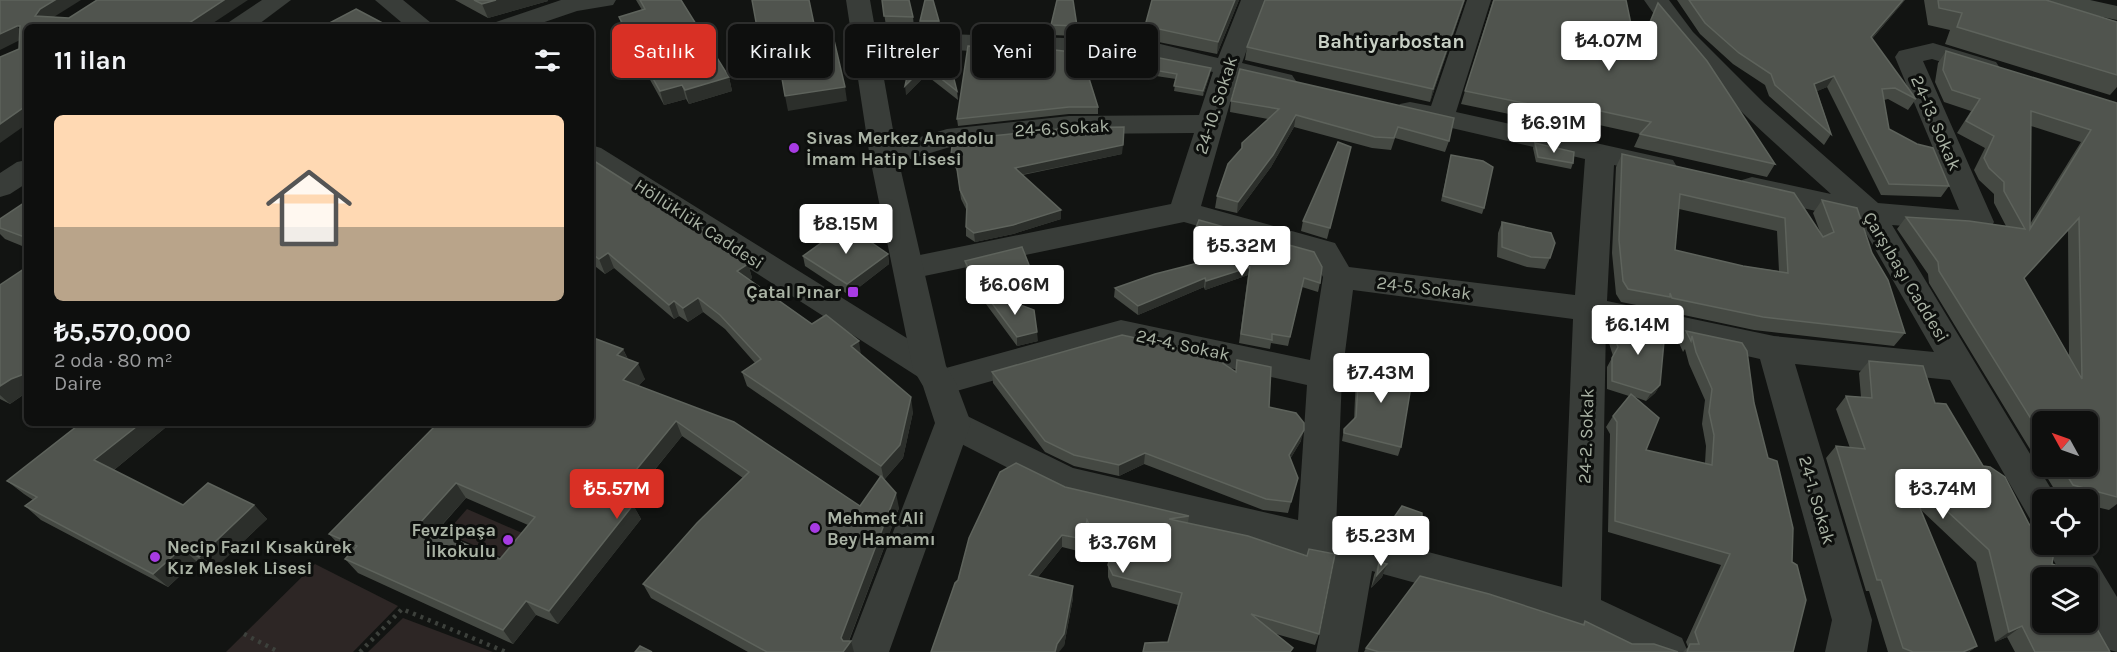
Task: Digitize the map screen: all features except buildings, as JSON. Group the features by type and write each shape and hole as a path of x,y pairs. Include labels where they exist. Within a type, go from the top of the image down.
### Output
{"main road":[{"path":"2054,0 2117,14"},
{"path":"2070,0 2117,5"}],"street":[{"path":"243,24 279,0"},
{"path":"387,0 419,24"},
{"path":"514,24 571,2 604,0"},
{"path":"858,0 861,24"},
{"name":"24-10. Sokak","path":"1184,212 1227,68 1253,0"},
{"path":"1441,117 1479,0"},
{"name":"Çarşıbaşı Caddesi","path":"1656,0 1684,37 1754,108 1870,213 2032,490"},
{"path":"960,42 1148,49 1306,86"},
{"name":"24-13. Sokak","path":"1870,213 1980,222 1908,57 1932,51 2008,75"},
{"path":"868,652 952,423 934,376 884,158 870,78"},
{"path":"1384,104 1690,173"},
{"name":"24-6. Sokak","path":"884,158 958,136 1070,125 1209,124"},
{"name":"24-2. Sokak","path":"1581,610 1590,309 1600,153"},
{"name":"Höllüklük Caddesi","path":"594,156 934,376"},
{"path":"0,187 24,171"},
{"path":"1724,181 1870,213"},
{"path":"910,268 1184,212 1324,251 1339,277 1325,376 1316,541"},
{"name":"24-5. Sokak","path":"1339,277 1590,309 1774,349 1959,368"},
{"name":"24-4. Sokak","path":"934,376 1120,332 1325,376"},
{"name":"24-1. Sokak","path":"1774,349 1852,620 1846,652"},
{"path":"952,423 1065,482 1356,550 1581,610 1667,652"},
{"path":"1337,652 1356,550"},
{"path":"2098,602 2117,635"}],"path":[{"path":"360,652 402,609 506,652"},
{"path":"244,634 279,652"}],"shaded area":[{"path":"467,509 529,536 508,560 446,533"},
{"path":"315,564 398,606 353,652 226,652"},
{"path":"403,618 493,652 368,652"}],"place":[{"name":"Sivas Merkez Anadolu İmam Hatip Lisesi","path":"794,148"},
{"name":"Çatal Pınar","path":"853,292"},
{"name":"Mehmet Ali Bey Hamamı","path":"815,528"},
{"name":"Fevzipaşa İlkokulu","path":"508,540"},
{"name":"Necip Fazıl Kısakürek Kız Meslek Lisesi","path":"155,557"}],"district":[{"name":"Bahtiyarbostan","path":"1391,41"}]}
